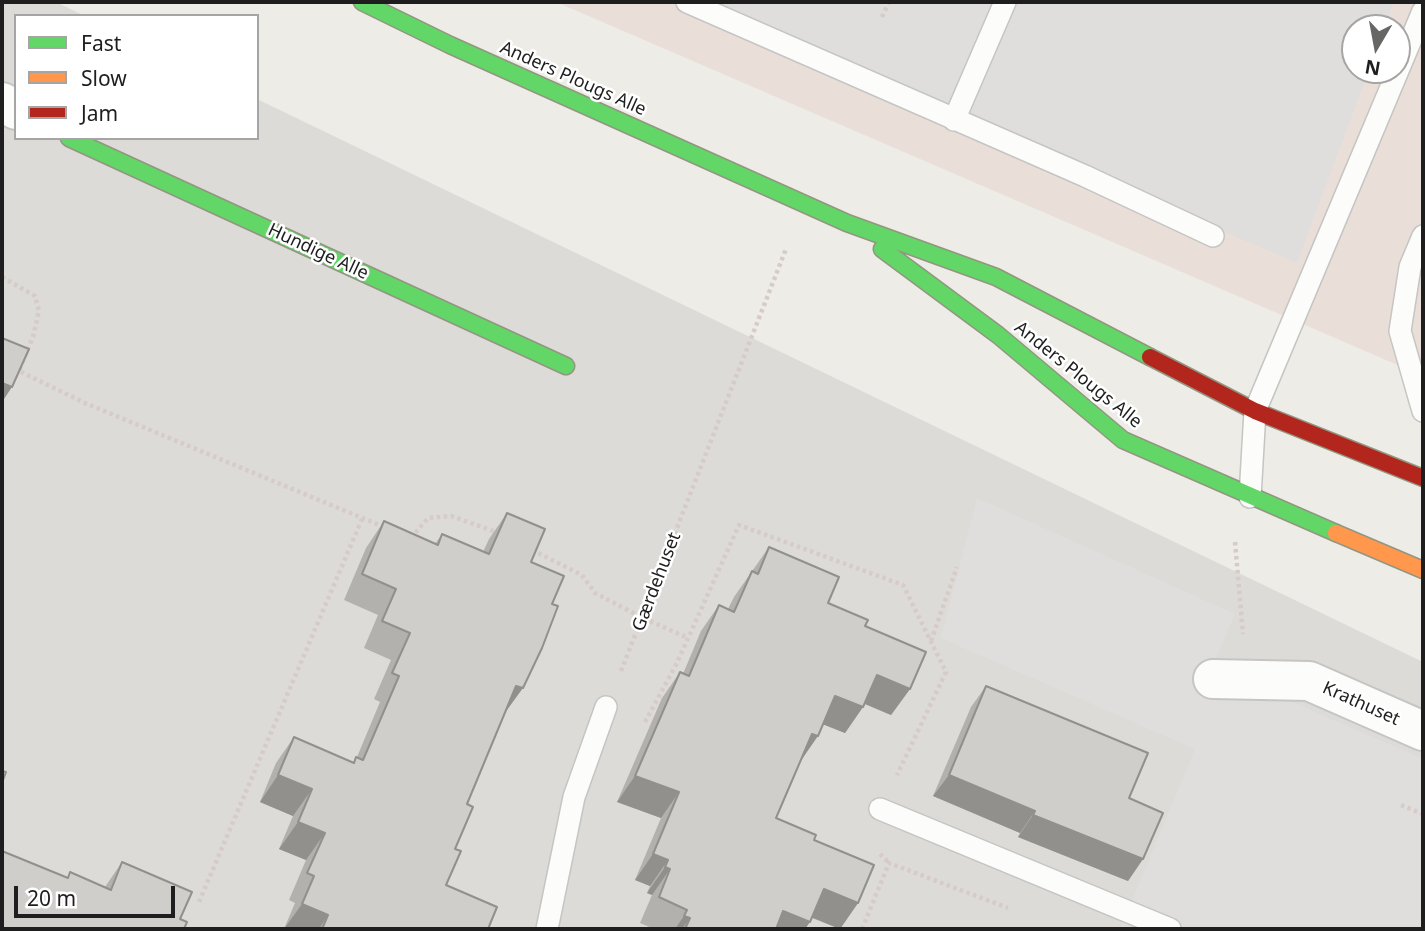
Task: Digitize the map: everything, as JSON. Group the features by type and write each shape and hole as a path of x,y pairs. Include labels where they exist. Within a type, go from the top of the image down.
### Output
{"street":[{"name":"Anders Plougs Alle","path":"362,2 450,45 847,223 996,277 1255,411 1423,478"},
{"name":"Hundige Alle","path":"73,140 566,366"},
{"name":"Anders Plougs Alle","path":"847,223 998,335 1123,440 1240,493 1423,570"},
{"name":"Krathuset","path":"1230,679 1309,681 1423,731"}],"lane":[{"path":"687,2 1084,176 1213,236"},
{"path":"954,120 1005,2"},
{"path":"1240,493 1255,411 1423,11"},
{"path":"1423,236 1410,267 1400,331 1423,411"},
{"path":"547,929 574,797 606,708"},
{"path":"880,809 1170,929"}],"path":[{"path":"882,17 889,2"},
{"name":"Gærdehuset","path":"606,708 789,242"},
{"path":"2,277 35,296 39,311 33,337 19,372 85,403 387,528"},
{"path":"1230,679 1240,493"},
{"path":"399,533 411,538 428,518 452,516 507,537"},
{"path":"199,902 362,519"},
{"path":"644,724 688,638 739,525 903,585 946,672 880,809 869,841 889,863 1014,910"},
{"path":"532,550 582,575 595,593 688,638"},
{"path":"931,641 957,567"},
{"path":"1401,805 1423,814"},
{"path":"862,929 889,863"}],"shaded area":[{"path":"2,2 56,2 81,14 14,14 14,140 259,140 259,100 1423,662 1423,929 2,929"},
{"path":"556,2 1423,2 1423,376"},
{"path":"684,2 1394,2 1389,14 1341,14 1341,84 1364,84 1297,263"},
{"path":"977,498 1235,614 1212,667 1423,759 1423,929 1120,929 1195,749 941,638"}],"building":[{"path":"2,338 29,349 12,387 2,383"},
{"path":"507,513 545,529 531,562 564,576 552,604 558,606 542,648 523,688 516,686 467,804 473,807 455,849 461,851 446,885 497,907 488,929 322,929 328,915 302,904 314,876 307,873 325,833 298,822 312,789 278,775 294,737 354,763 356,757 363,760 399,676 392,673 410,633 382,621 396,589 362,574 384,521 438,545 442,534 489,554"},
{"path":"769,547 839,577 828,603 868,620 865,626 926,652 910,689 877,675 863,707 835,696 818,736 812,734 776,818 816,835 814,840 874,865 858,903 824,889 810,922 783,911 776,929 685,929 690,918 684,916 687,910 659,897 670,869 665,867 668,860 653,854 679,792 635,776 680,672 689,676 719,605 734,612 752,571 758,574"},
{"path":"986,686 1148,753 1129,798 1163,813 1143,859 1033,815 1035,811 949,775"},
{"path":"2,851 68,878 70,872 111,890 122,862 192,892 180,919 187,922 184,929 2,929"}],"traffic: fast":[{"path":"362,2 450,45 847,223 996,277 1150,357"},
{"path":"73,140 566,366"},
{"path":"882,249 998,335 1123,440 1336,533"}],"traffic: slow":[{"path":"1336,533 1423,570"}],"traffic: jam":[{"path":"1150,357 1255,411 1423,478"}]}
